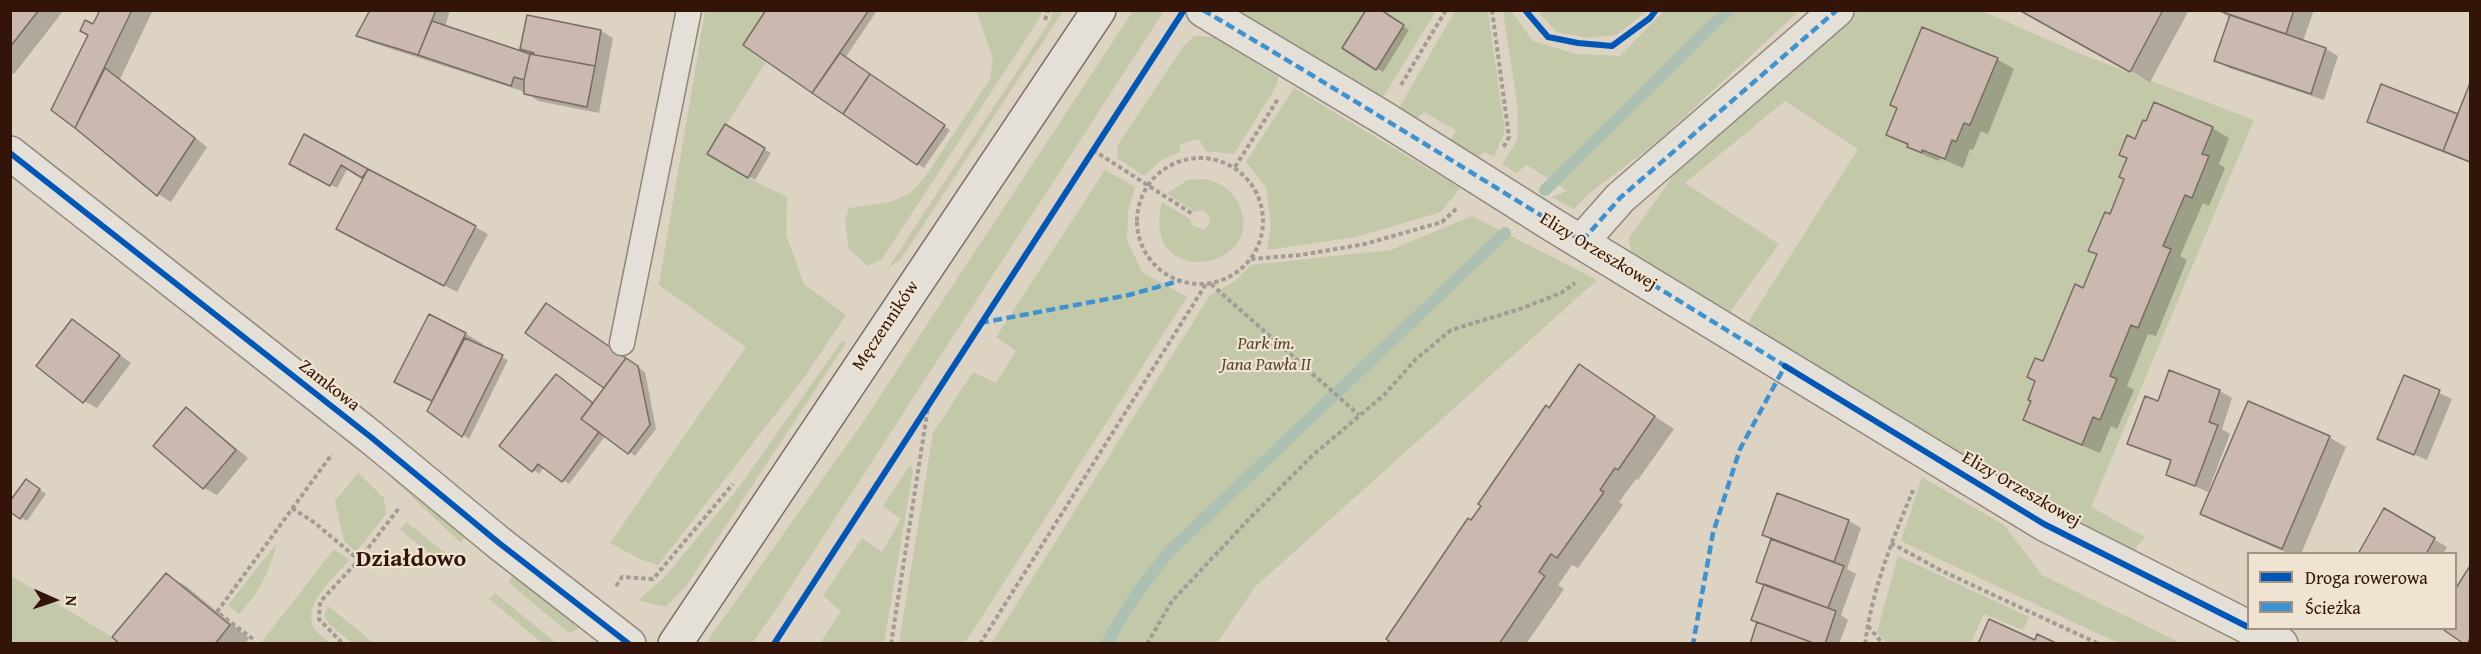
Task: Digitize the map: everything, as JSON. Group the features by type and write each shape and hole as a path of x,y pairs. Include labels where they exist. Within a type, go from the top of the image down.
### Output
{"street":[{"name":"Męczenników","path":"675,644 1099,10"},
{"name":"Elizy Orzeszkowej","path":"1203,10 1382,117 2044,524 2247,626"},
{"path":"1595,250 1620,198 1837,10"},
{"name":"Zamkowa","path":"10,153 629,644"},
{"name":"Elizy Orzeszkowej","path":"2254,630 2281,644"}],"lane":[{"path":"622,343 690,10"}],"path":[{"path":"1044,22 1047,10"},
{"path":"1382,117 1446,10"},
{"path":"1251,259 1300,255 1365,244 1442,222 1485,180 1509,137 1491,10"},
{"path":"1235,167 1298,67"},
{"path":"1093,150 1194,215"},
{"path":"1188,158 1212,158 1235,167 1253,185 1263,209 1262,236 1251,259 1233,275 1208,284 1179,281 1159,269 1145,251 1138,229 1139,206 1148,184 1165,167 1188,158"},
{"path":"1147,644 1172,601 1313,455 1358,414 1384,395 1416,359 1451,330 1520,309 1561,293 1595,250"},
{"path":"1208,284 1358,414"},
{"path":"980,644 1208,284"},
{"path":"891,644 929,402"},
{"path":"253,639 217,612 354,424"},
{"path":"1865,644 1869,609 1891,543 1929,453"},
{"path":"596,618 622,577 653,579 737,478"},
{"path":"343,644 319,619 320,602 359,560 402,504"},
{"path":"292,508 315,523 359,560"},
{"path":"1891,543 1942,571 2099,644"},
{"path":"1867,626 1883,644"}],"green space":[{"path":"705,11 766,11 743,45 766,62 708,154 748,178 787,197 786,235 804,284 846,315 806,375 658,565 640,559 610,543 746,347 659,285"},
{"path":"976,11 1042,11 1039,19 882,259 868,266 849,249 845,221 849,208 891,202 910,193 925,177 990,79 993,58"},
{"path":"1053,11 1063,11 901,259 888,268 1050,21"},
{"path":"1133,11 1164,11 773,614 752,643 706,643 863,422"},
{"path":"1238,11 1436,11 1382,99"},
{"path":"1455,11 1488,11 1505,131 1494,157 1485,152 1477,157 1450,141 1456,130 1424,112 1415,120 1399,108"},
{"path":"1503,11 1511,11 1533,41 1576,54 1620,56 1664,11 1799,11 1656,143 1587,195 1574,209 1552,197 1567,191 1527,165 1516,173 1502,164 1517,141 1518,110"},
{"path":"1537,11 1647,11 1616,35 1587,38 1557,32"},
{"path":"1858,11 1982,11 2083,55 2254,120 2091,507 2145,537 2132,552 2001,479 1747,324 1858,149 1785,101 1685,183 1779,244 1730,312 1631,251 1629,238 1674,175"},
{"path":"1195,36 1214,37 1278,77 1277,85 1234,154 1206,151 1199,139 1180,144 1180,152 1163,159 1144,176 1117,158 1118,145 1184,45"},
{"path":"1294,88 1460,188 1441,212 1356,237 1267,250 1271,224 1266,187 1246,162"},
{"path":"1105,170 1135,187 1128,211 1127,240 1142,272 1187,297 965,643 899,643 933,433 973,372 996,383 1016,351 996,337"},
{"path":"1206,179 1218,183 1234,196 1240,207 1243,229 1236,246 1221,257 1202,262 1183,260 1168,249 1160,230 1162,202 1190,219 1192,225 1204,230 1210,223 1209,215 1203,210 1194,212 1167,193 1188,180"},
{"name":"Park im. Jana Pawła II","path":"1472,216 1597,280 1255,587 1217,643 992,643 1210,295 1235,281 1251,265 1391,250"},
{"path":"842,341 846,343 686,586 666,607 638,600 664,578 739,487"},
{"path":"377,464 465,535 461,543"},
{"path":"910,465 913,471 884,643 820,643 841,611 823,596 862,538 882,552 901,519 883,506"},
{"path":"358,473 384,498 386,514 356,552 344,541 335,501"},
{"path":"1922,477 2004,525 2042,575 2181,643 2118,643 1901,541"},
{"path":"406,522 452,558 446,565 400,530"},
{"path":"277,543 263,581 239,614 228,605"},
{"path":"334,549 349,560 322,590 311,617 314,629 331,643 261,643"},
{"path":"1898,556 2029,617 2023,630 1984,614 1971,643 1886,643 1877,632"},
{"path":"514,574 578,629 569,633 508,582"},
{"path":"10,575 112,637 120,643 11,643"},
{"path":"495,593 556,643 542,643 489,599"},
{"path":"328,606 374,643 352,643 330,625 324,615"}],"building":[{"path":"10,10 39,10 10,47"},
{"path":"100,10 132,10 75,128 51,110 88,35 80,31 85,20 93,24"},
{"path":"370,10 436,10 418,55 356,36"},
{"path":"766,10 869,10 812,93 743,45"},
{"path":"1366,10 1381,10 1404,25 1376,70 1342,48"},
{"path":"2019,10 2163,10 2130,72"},
{"path":"2217,10 2294,10 2286,34"},
{"path":"527,15 601,30 595,66 530,54 534,53 520,49"},
{"path":"2230,15 2326,48 2311,94 2214,61"},
{"path":"432,21 530,54 524,80 514,77 511,86 418,55"},
{"path":"1922,27 1998,58 1970,125 1964,123 1956,142 1952,140 1945,159 1907,147 1908,144 1886,135 1897,108 1890,105"},
{"path":"840,53 870,74 843,114 812,93"},
{"path":"530,54 595,66 587,107 524,94 524,80"},
{"path":"105,68 195,138 157,196 75,128"},
{"path":"870,74 945,125 917,165 843,114"},
{"path":"2470,83 2470,162 2443,151"},
{"path":"2381,84 2458,114 2443,151 2367,122"},
{"path":"2154,102 2213,127 2202,154 2209,156 2192,198 2185,195 2163,246 2171,249 2138,328 2131,325 2110,376 2117,379 2100,420 2093,417 2082,445 2023,420 2031,401 2028,400 2035,381 2027,377 2035,358 2043,361 2075,284 2083,288 2097,254 2088,251 2105,212 2110,214 2124,179 2119,177 2127,158 2119,155 2127,135 2135,139"},
{"path":"725,124 765,148 748,178 707,154"},
{"path":"304,134 368,169 362,178 341,165 330,186 289,164"},
{"path":"368,169 476,226 444,286 336,229"},
{"path":"546,303 626,358 604,388 525,333"},
{"path":"429,314 466,333 432,401 394,382"},
{"path":"72,319 120,355 83,403 36,366"},
{"path":"465,338 503,355 462,437 427,411"},
{"path":"626,358 638,366 650,425 628,454 581,419"},
{"path":"1579,364 1655,416 1618,470 1615,468 1600,490 1604,492 1557,558 1551,554 1539,572 1545,576 1499,644 1387,644 1389,641 1386,639 1468,518 1471,520 1481,506 1478,504 1546,405 1549,408"},
{"path":"2169,370 2220,390 2209,422 2218,425 2195,486 2166,475 2171,460 2127,444 2145,396 2158,401"},
{"path":"556,374 593,403 581,419 599,432 562,482 538,464 532,472 499,446"},
{"path":"2404,375 2440,390 2414,455 2377,439"},
{"path":"2248,401 2330,436 2282,549 2200,514"},
{"path":"186,407 236,450 203,489 153,446"},
{"path":"26,479 40,489 20,519 10,512 10,501"},
{"path":"1777,493 1849,520 1834,562 1762,535"},
{"path":"2384,508 2435,538 2427,552 2359,552"},
{"path":"1771,539 1844,566 1828,608 1756,582"},
{"path":"2470,566 2470,638 2467,644 2444,630 2457,630 2457,586"},
{"path":"166,573 230,625 215,644 120,644 112,637"},
{"path":"1764,584 1836,611 1825,644 1816,644 1751,620"},
{"path":"1989,619 2035,640 2037,634 2058,644 1978,644"},
{"path":"1757,622 1816,644 1750,644"}],"waterway":[{"path":"1545,190 1728,10"},
{"path":"1107,644 1135,596 1169,552 1505,233"}],"marked path":[{"path":"1203,10 1785,366 1740,449 1713,533 1693,644"},
{"path":"1582,241 1620,198 1837,10"},
{"path":"980,323 1129,295 1179,281"}],"cycle path":[{"path":"774,644 1184,10"},
{"path":"1525,10 1548,37 1612,46 1650,18 1656,10"},
{"path":"10,153 629,644"},
{"path":"1785,366 2044,524 2247,626"}],"district":[{"name":"Działdowo","path":"411,560"}]}
